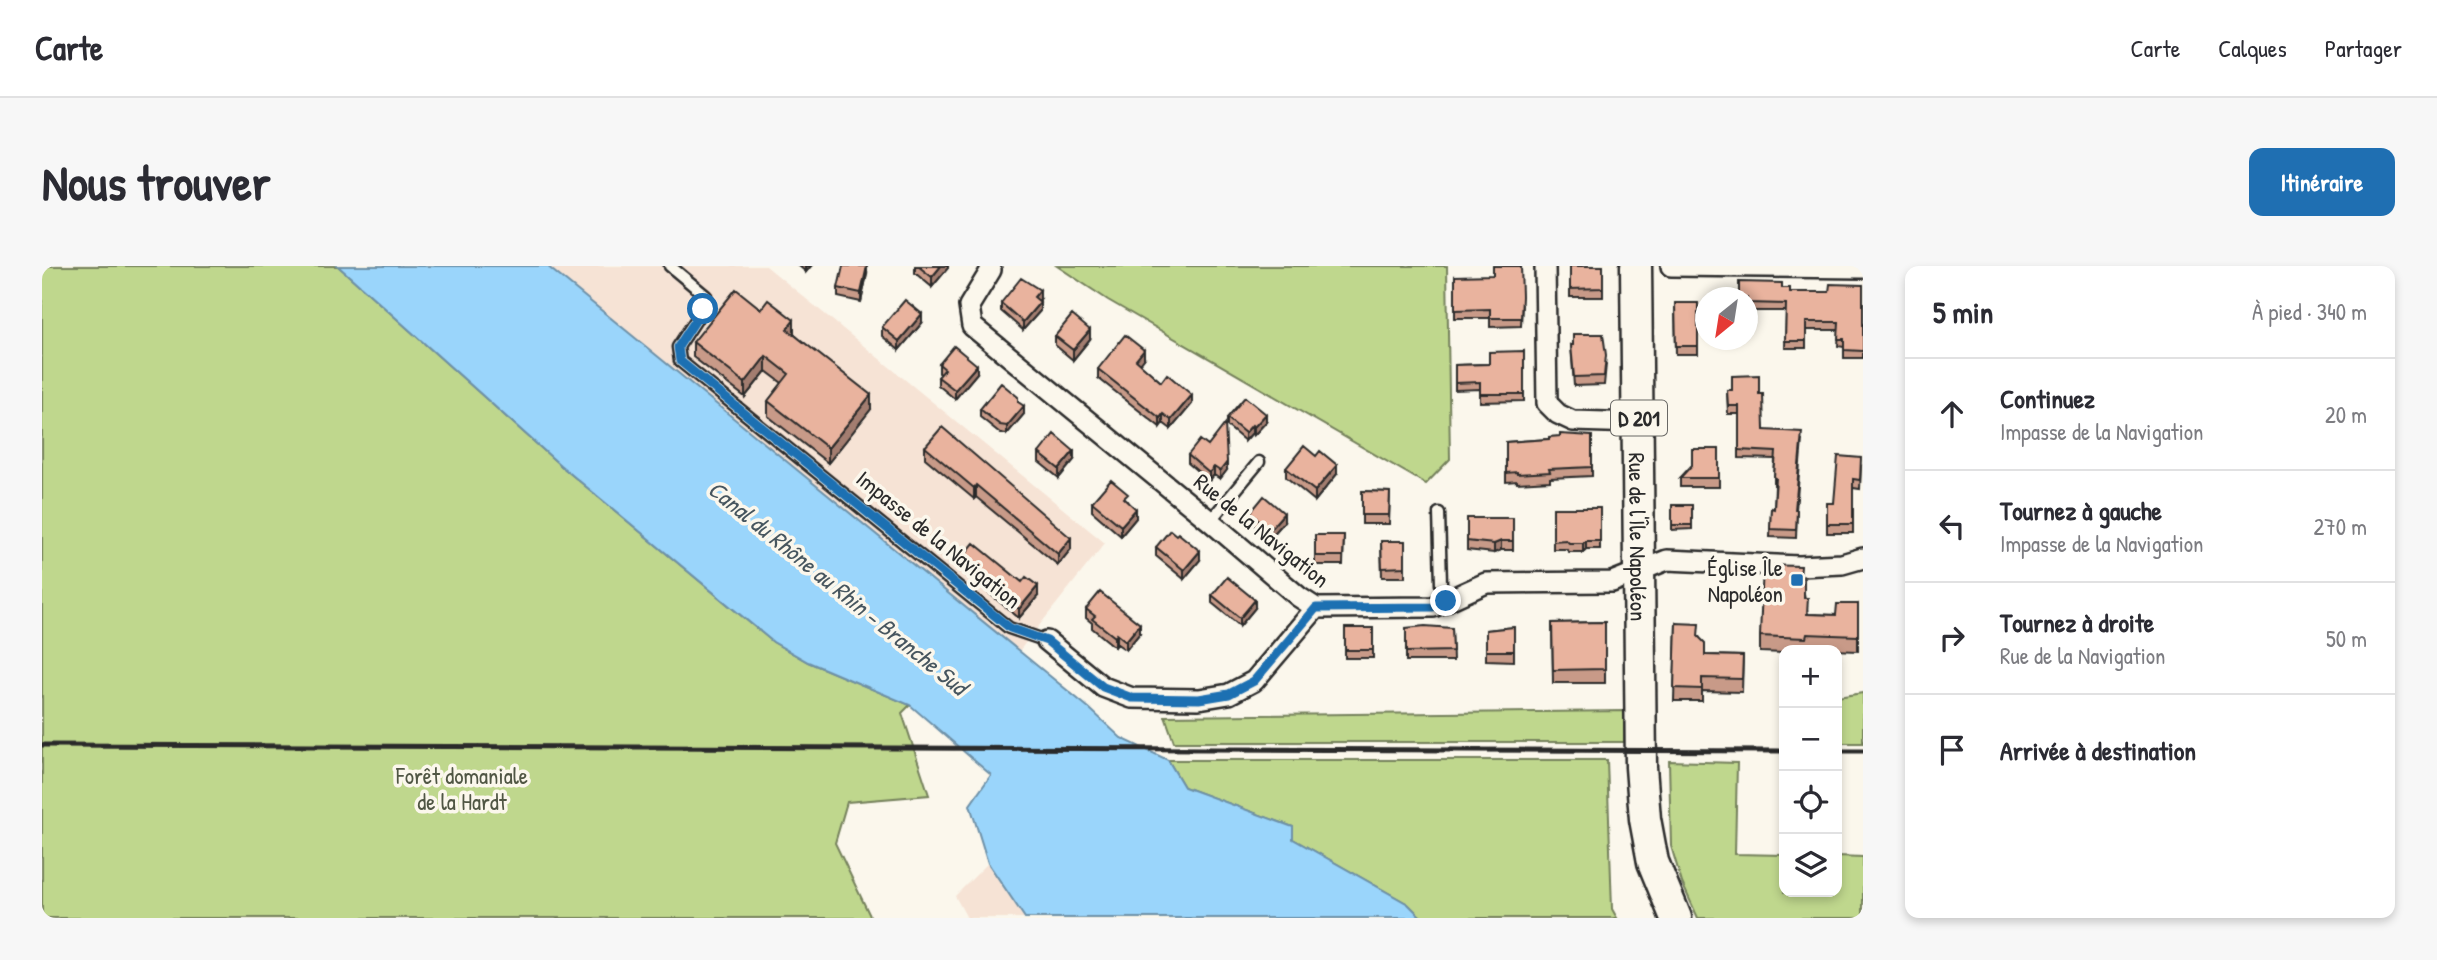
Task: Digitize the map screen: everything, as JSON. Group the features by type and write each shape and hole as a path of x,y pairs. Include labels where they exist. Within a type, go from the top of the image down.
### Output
{"main road":[{"name":"Rue de l'Île Napoléon","path":"1636,266 1645,819 1653,862 1676,918"}],"street":[{"name":"Rue de la Navigation","path":"990,266 991,270 969,306 972,326 1210,521 1298,597 1316,608 1433,607 1486,583 1612,582 1667,560 1798,566 1842,564 1863,558"},
{"path":"1545,266 1548,403 1558,414 1573,421 1639,423"},
{"path":"1671,266 1863,268"},
{"name":"Impasse de la Navigation","path":"1047,641 1103,687 1132,698 1199,699 1229,694 1254,681 1316,608"}],"lane":[{"name":"Impasse de la Navigation","path":"670,266 706,296 703,309 678,347 680,361 1010,628 1047,641"},
{"path":"1210,521 1259,463"},
{"path":"1439,513 1441,583 1446,601"}],"shaded area":[{"path":"547,266 766,266 1105,543 1019,651"},
{"path":"988,863 1025,918 967,918 955,896"}],"green space":[{"name":"Forêt domaniale de la Hardt","path":"42,266 338,266 560,465 773,642 808,662 910,705 902,713 929,795 847,802 835,843 871,918 42,918"},
{"path":"1057,266 1447,266 1450,459 1426,484 1108,300"},
{"path":"1863,693 1863,743 1842,743 1842,696"},
{"path":"1624,711 1624,742 1174,742 1165,716"},
{"path":"1168,760 1607,760 1612,909 1617,918 1422,918 1408,904 1293,839 1293,827 1184,787"},
{"path":"1669,761 1737,763 1735,854 1779,855 1779,897 1842,897 1842,856 1863,857 1863,918 1698,918 1682,883 1671,846"}],"water":[{"name":"Canal du Rhône au Rhin - Branche Sud","path":"338,266 547,266 1089,708 1121,738 1168,760 1184,787 1293,827 1293,839 1408,904 1422,918 1025,918 988,863 970,805 991,775 910,705 808,662 773,642 560,465"}],"building":[{"path":"843,266 867,266 861,293 838,288"},
{"path":"918,266 941,266 932,277"},
{"path":"1493,266 1521,266 1521,318 1490,318 1490,309 1455,310 1455,276 1493,275"},
{"path":"1570,266 1603,266 1603,288 1570,289"},
{"path":"1021,278 1040,290 1034,297 1040,302 1023,322 1001,303"},
{"path":"1739,282 1782,283 1782,288 1790,288 1790,292 1829,292 1830,284 1863,285 1863,351 1844,350 1844,339 1838,339 1839,322 1806,322 1806,341 1785,341 1786,304 1758,303 1758,287 1739,287"},
{"path":"736,289 761,309 768,300 794,320 787,329 871,395 828,448 768,401 789,374 766,356 745,383 693,342"},
{"path":"905,300 922,314 899,341 882,327"},
{"path":"1675,303 1695,303 1695,346 1676,346"},
{"path":"1072,315 1090,330 1073,350 1055,336"},
{"path":"1573,334 1603,334 1606,355 1604,376 1574,377 1571,345"},
{"path":"1125,335 1144,350 1136,360 1161,382 1167,374 1192,395 1171,420 1163,414 1160,418 1098,369"},
{"path":"954,346 977,365 955,390 938,377 945,369 939,364"},
{"path":"1524,351 1524,394 1480,394 1480,382 1455,383 1455,365 1489,364 1489,352"},
{"path":"1759,375 1759,394 1763,394 1764,430 1802,432 1795,510 1796,530 1770,529 1771,508 1774,509 1776,452 1739,450 1739,406 1728,406 1727,390 1732,390 1732,376"},
{"path":"1001,383 1018,397 1018,402 1024,406 1007,426 1000,425 980,409"},
{"path":"1245,397 1266,414 1245,433 1227,418"},
{"path":"1225,424 1227,462 1220,471 1214,467 1209,473 1188,455 1200,440 1208,446"},
{"path":"942,427 1071,538 1058,554 976,485 974,488 925,447"},
{"path":"1054,434 1074,451 1059,469 1039,453"},
{"path":"1560,434 1592,436 1592,467 1506,473 1506,442 1549,439"},
{"path":"1304,446 1316,456 1320,451 1337,465 1315,491 1286,468"},
{"path":"1692,449 1719,449 1719,478 1680,478 1692,465"},
{"path":"1838,456 1861,458 1860,480 1853,479 1853,524 1827,524 1827,503 1834,503"},
{"path":"1111,480 1128,494 1124,498 1136,509 1121,526 1092,502"},
{"path":"1362,491 1390,492 1389,515 1362,515"},
{"path":"1264,496 1284,513 1270,529 1250,513"},
{"path":"1672,505 1692,505 1692,525 1672,525"},
{"path":"1553,508 1600,508 1600,541 1553,541"},
{"path":"1467,518 1513,518 1513,541 1494,544 1467,541"},
{"path":"1170,530 1176,535 1178,533 1200,551 1184,570 1156,547"},
{"path":"1315,535 1344,535 1343,556 1315,556"},
{"path":"1381,541 1405,541 1405,567 1382,568"},
{"path":"974,543 1022,582 1026,577 1038,586 1019,609 960,560"},
{"path":"1763,565 1801,566 1800,578 1804,579 1804,598 1808,598 1807,614 1836,615 1837,604 1858,604 1858,636 1760,636"},
{"path":"1227,577 1255,600 1240,618 1212,595"},
{"path":"1100,592 1140,624 1126,641 1117,634 1115,637 1092,619 1095,616 1086,609"},
{"path":"1605,622 1605,669 1553,670 1552,623"},
{"path":"1676,623 1699,624 1698,636 1705,643 1705,655 1743,656 1742,679 1702,678 1702,689 1674,688"},
{"path":"1514,627 1514,651 1486,651 1486,630"},
{"path":"1345,628 1373,628 1373,650 1345,650"},
{"path":"1406,628 1452,628 1453,651 1406,652"}],"railway":[{"path":"42,745 1779,751"},
{"path":"1842,751 1863,751"}],"place":[{"name":"Église Île Napoléon","path":"1797,580"}],"route":[{"path":"703,309 678,347 680,361 1010,628 1047,641 1103,687 1132,698 1158,700 1199,699 1229,694 1254,681 1316,608 1433,607 1446,601"}]}
